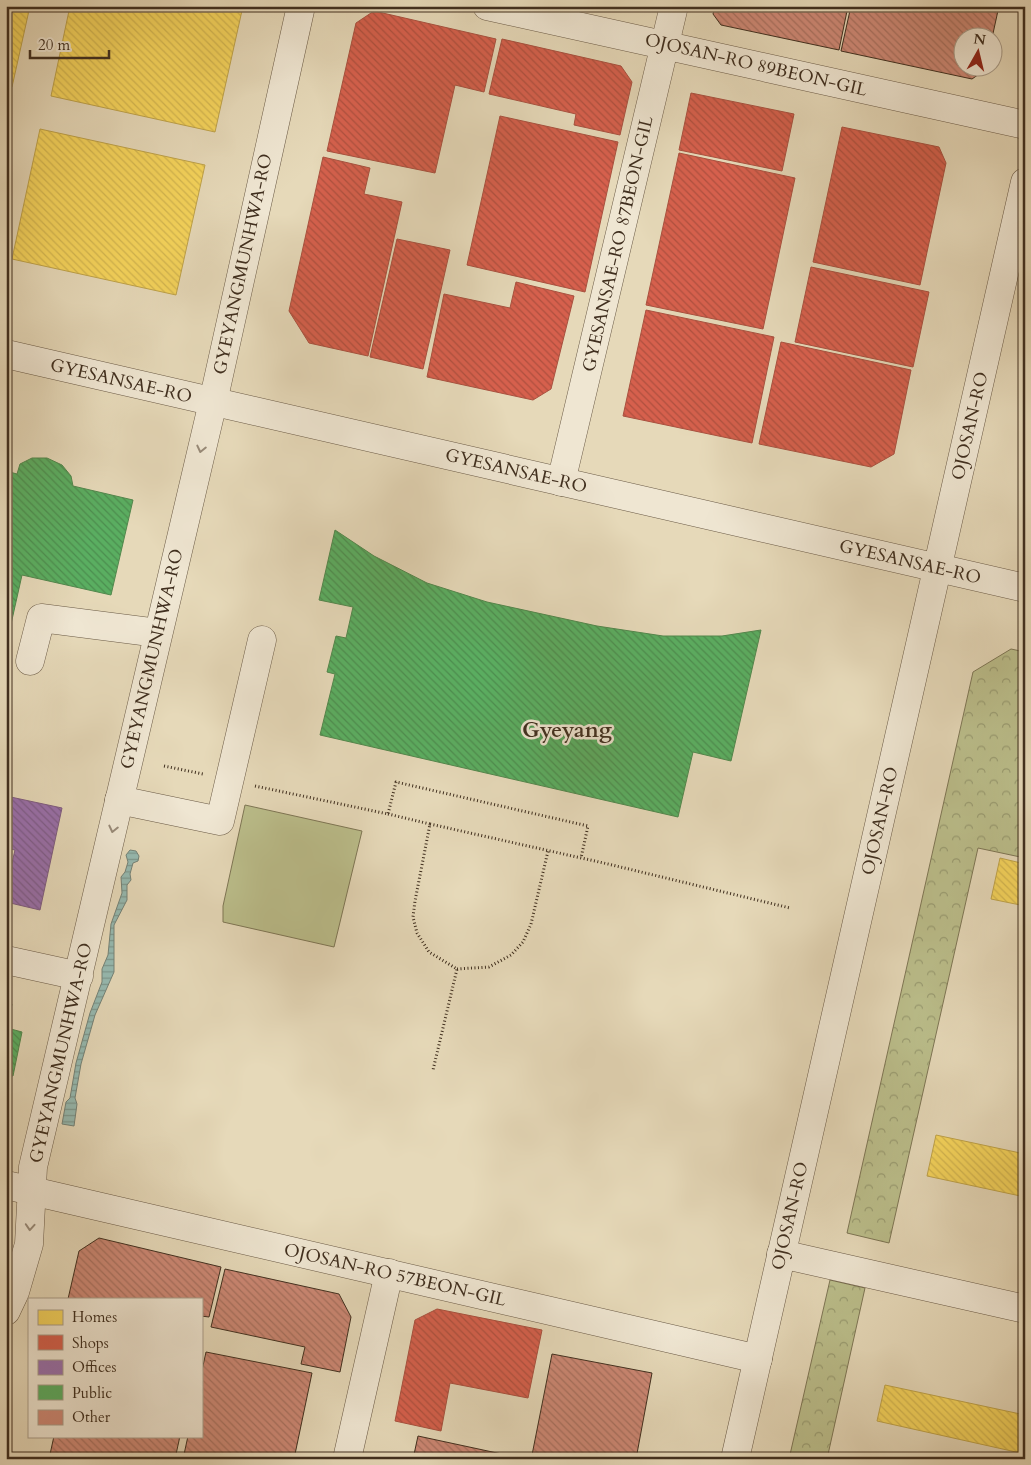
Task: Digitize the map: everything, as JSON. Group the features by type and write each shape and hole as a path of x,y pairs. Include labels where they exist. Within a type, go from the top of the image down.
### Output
{"street":[{"name":"GYEYANGMUNHWA-RO","path":"6,1311 29,1244 33,1167 213,402 301,6"},
{"name":"OJOSAN-RO 89BEON-GIL","path":"487,6 1025,125"},
{"name":"GYESANSAE-RO 87BEON-GIL","path":"561,482 674,6"},
{"name":"OJOSAN-RO","path":"735,1459 1025,182"},
{"name":"GYESANSAE-RO","path":"6,354 1025,588"},
{"path":"30,662 41,618 158,633"},
{"path":"120,800 220,821 262,640"},
{"path":"6,960 79,976"},
{"name":"OJOSAN-RO 57BEON-GIL","path":"6,1185 758,1359"},
{"path":"781,1254 1025,1308"},
{"path":"347,1459 389,1273"}],"path":[{"path":"164,766 388,814 790,908"},
{"path":"388,814 396,782 454,795 588,826 581,858"},
{"path":"430,824 414,901 413,917 417,933 428,952 457,969 489,967 511,955 523,942 531,924 548,851"},
{"path":"433,1070 457,969"}],"green space":[{"path":"1011,649 1025,652 1025,858 978,848 889,1243 847,1233 973,672"},
{"path":"245,805 362,831 334,947 223,922 223,906"},
{"path":"830,1280 865,1288 827,1459 789,1459"}],"water":[{"path":"130,850 136,851 139,856 138,861 133,863 130,874 131,880 127,885 127,900 114,925 114,972 95,1015 81,1064 75,1098 77,1104 74,1126 62,1124 66,1102 70,1098 76,1063 90,1013 102,982 102,969 108,955 111,924 122,893 121,877 125,872 128,862 126,855"}],"building: Homes":[{"path":"6,6 30,6 12,87 6,86"},
{"path":"70,6 243,6 215,132 51,96"},
{"path":"40,129 205,165 176,295 12,259"},
{"path":"1000,858 1025,864 1025,906 991,899"},
{"path":"936,1135 1025,1154 1025,1197 927,1176"},
{"path":"885,1385 1025,1415 1025,1454 877,1421"}],"building: Shops":[{"path":"374,11 496,39 484,92 455,85 435,173 327,151 356,23"},
{"path":"502,39 621,66 632,82 620,135 574,125 576,114 489,94"},
{"path":"691,93 794,114 782,171 679,150"},
{"path":"500,116 618,142 585,292 467,265"},
{"path":"842,127 939,147 946,163 920,285 813,262"},
{"path":"679,153 795,178 763,329 646,305"},
{"path":"323,157 370,168 364,194 402,202 368,356 309,343 289,311"},
{"path":"397,239 450,250 423,369 370,357"},
{"path":"811,267 929,292 913,367 795,342"},
{"path":"516,282 574,296 551,389 533,400 427,377 444,294 510,308"},
{"path":"646,310 774,337 752,443 623,416"},
{"path":"781,342 911,370 894,454 871,467 759,444"},
{"path":"437,1309 542,1330 528,1398 450,1383 441,1431 395,1421 415,1320"}],"building: Offices":[{"path":"6,796 62,808 40,910 6,902 6,888 15,850 6,848"}],"building: Public":[{"path":"32,458 47,458 62,465 71,476 73,486 133,500 111,595 22,575 7,642 6,471 17,474 20,464"},
{"path":"335,530 374,556 427,583 487,602 597,626 663,636 722,636 761,630 731,761 693,752 678,817 320,735 335,674 327,672 336,636 346,638 353,607 319,600"},
{"path":"6,1003 12,1004 7,1028 22,1032 13,1076 6,1075"}],"building: Other":[{"path":"715,6 848,6 839,50 721,25 713,14"},
{"path":"851,6 940,6 951,9 951,6 999,6 994,28 954,28 954,75 841,51"},
{"path":"99,1238 221,1267 209,1317 202,1316 202,1298 68,1298 79,1251"},
{"path":"225,1269 339,1294 351,1317 340,1372 301,1364 305,1347 211,1327"},
{"path":"206,1352 312,1373 294,1459 183,1459 188,1438 202,1438 202,1370"},
{"path":"552,1354 652,1373 636,1459 552,1459 532,1455"},
{"path":"418,1436 525,1459 413,1459"},
{"path":"54,1438 180,1438 175,1459 49,1459"}],"district":[{"name":"Gyeyang","path":"567,730"}]}
